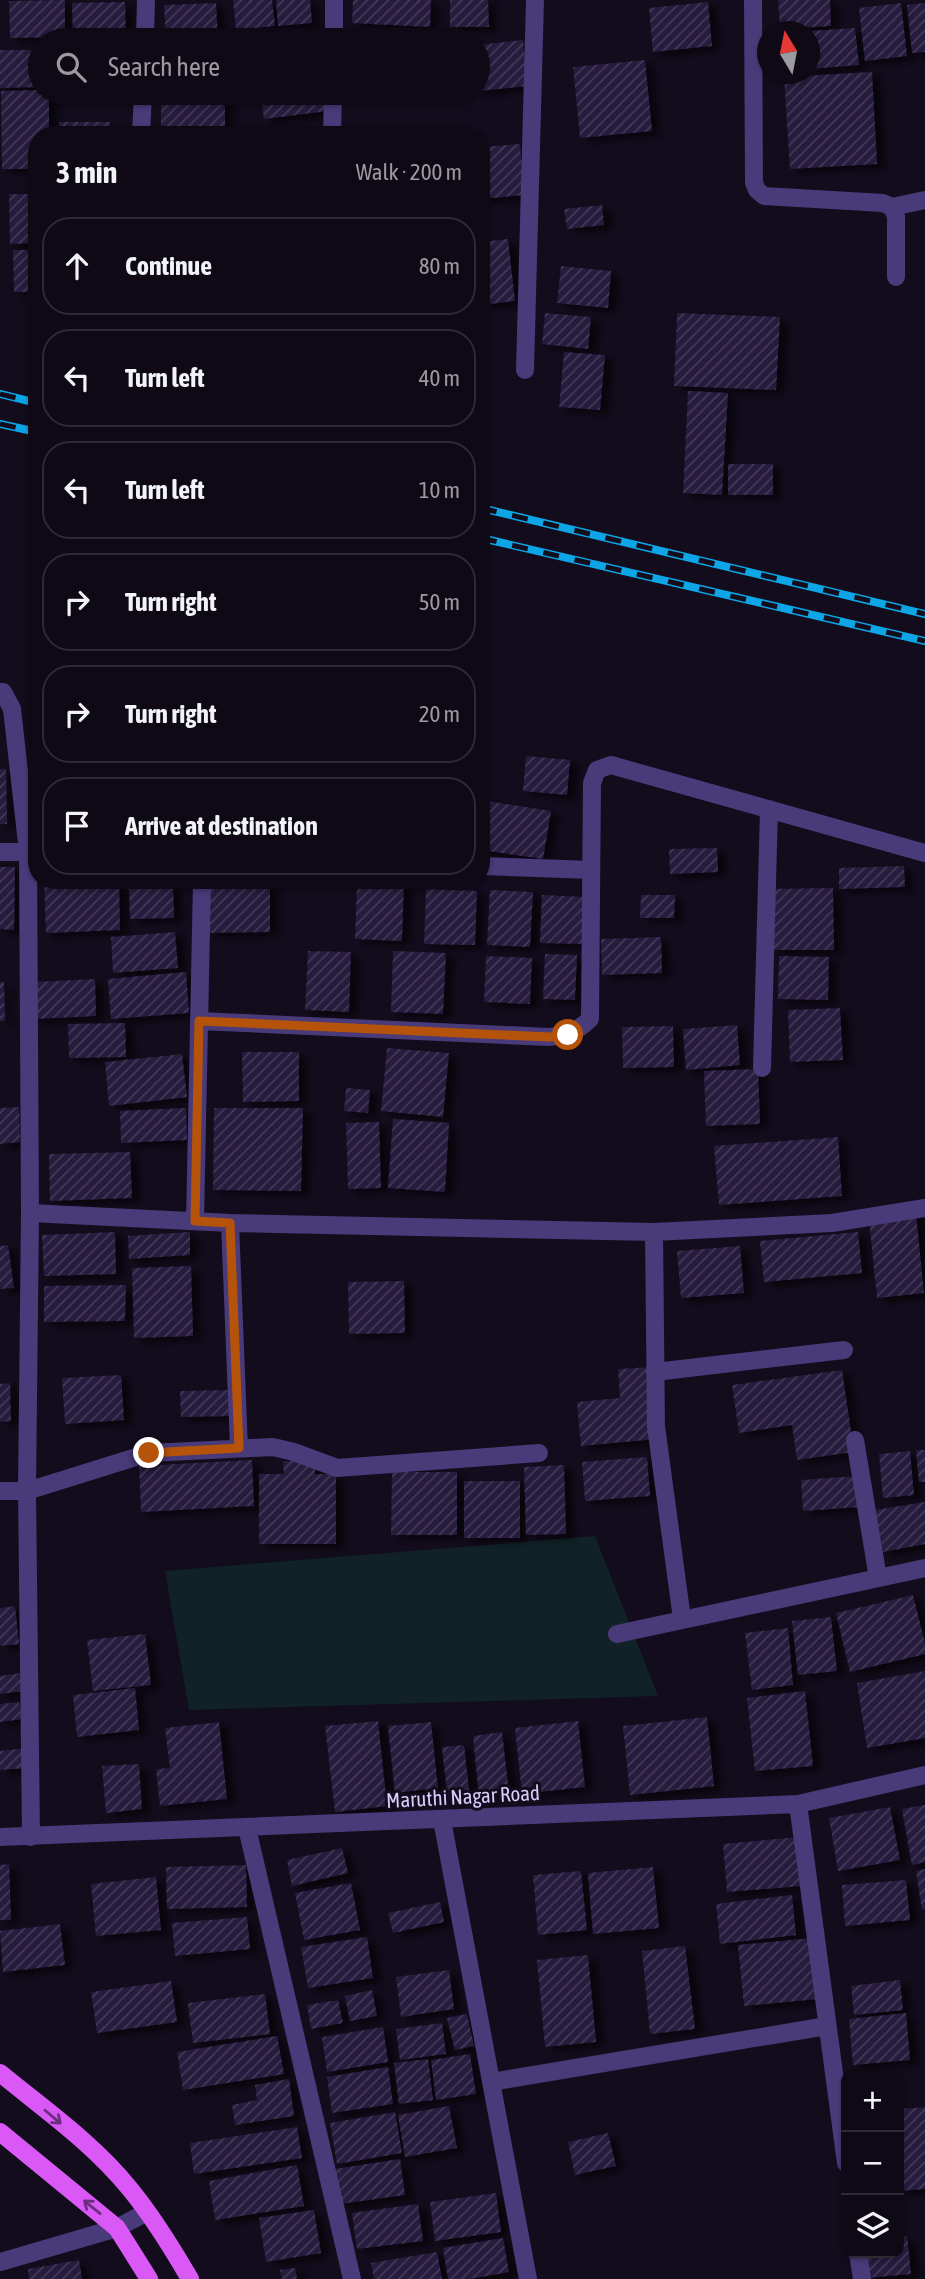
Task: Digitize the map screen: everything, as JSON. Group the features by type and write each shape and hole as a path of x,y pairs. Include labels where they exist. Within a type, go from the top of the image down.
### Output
{"main road":[{"path":"0,2073 96,2152 129,2187 190,2279"},
{"path":"0,2132 117,2228 149,2279"}],"street":[{"path":"145,28 146,0"},
{"path":"334,0 334,28"},
{"path":"525,370 534,0"},
{"path":"753,0 754,183 757,190 764,196 883,203 892,207 925,200"},
{"path":"141,126 142,105"},
{"path":"332,126 333,105"},
{"path":"892,207 896,216 896,277"},
{"path":"0,692 3,692 12,709 28,823"},
{"path":"199,1021 549,1037 568,1035 580,1030 590,1019 592,782 597,770 611,765 925,853"},
{"path":"762,1068 769,809"},
{"path":"0,852 28,852"},
{"path":"490,866 591,870"},
{"path":"31,1837 27,1491 32,889"},
{"path":"195,1221 202,889"},
{"path":"30,1213 230,1223 654,1232 832,1223 925,1208"},
{"path":"230,1223 239,1448"},
{"path":"654,1232 655,1373 659,1452 682,1619"},
{"path":"655,1373 844,1350"},
{"path":"855,1440 878,1578"},
{"path":"0,1491 27,1491 149,1453 273,1447 294,1451 337,1468 539,1453"},
{"path":"618,1634 925,1568"},
{"name":"Maruthi Nagar Road","path":"0,1838 797,1804 925,1775"},
{"path":"797,1804 842,2132"},
{"path":"442,1820 528,2279"},
{"path":"247,1828 352,2279"},
{"path":"491,2082 827,2026"},
{"path":"0,2262 117,2228 147,2212"},
{"path":"860,2258 862,2279"}],"shaded area":[{"path":"595,1536 658,1696 189,1710 165,1571"}],"building":[{"path":"65,0 65,28 28,28 28,38 10,38 9,1"},
{"path":"233,0 272,0 275,26 236,28"},
{"path":"276,0 310,0 312,23 278,26"},
{"path":"353,0 431,0 430,27 352,23"},
{"path":"450,0 488,0 489,27 450,27"},
{"path":"778,0 830,0 831,26 820,27 820,21 779,21"},
{"path":"125,2 126,28 73,28 72,3"},
{"path":"708,2 712,46 653,52 649,8"},
{"path":"216,3 217,28 165,28 164,5"},
{"path":"901,3 907,56 865,61 859,8"},
{"path":"925,3 925,52 912,53 907,5"},
{"path":"855,28 859,65 820,68 820,30"},
{"path":"523,40 528,86 490,90 490,44"},
{"path":"0,50 28,50 28,87 0,88"},
{"path":"645,60 652,131 580,138 573,67"},
{"path":"872,72 877,164 790,169 784,84 820,84 820,75"},
{"path":"28,90 28,105 49,105 49,126 28,126 28,169 2,169 1,91"},
{"path":"161,105 225,105 225,126 161,126"},
{"path":"262,105 327,105 328,111 264,119"},
{"path":"59,122 110,122 110,126 59,126"},
{"path":"520,144 524,195 490,198 490,146"},
{"path":"9,194 28,194 28,243 10,244"},
{"path":"602,205 604,225 567,229 564,209"},
{"path":"508,239 515,301 490,304 490,241"},
{"path":"13,250 28,250 28,292 14,292"},
{"path":"561,266 611,271 608,308 557,303"},
{"path":"545,313 591,317 588,349 542,344"},
{"path":"677,313 780,317 776,390 674,386"},
{"path":"564,352 605,355 600,410 559,407"},
{"path":"688,391 728,393 722,495 683,493"},
{"path":"728,464 773,464 773,495 728,495"},
{"path":"526,756 570,760 567,795 523,791"},
{"path":"0,769 6,769 7,824 0,824"},
{"path":"490,801 551,811 543,859 490,851"},
{"path":"717,848 718,872 670,874 669,849"},
{"path":"904,866 905,887 839,889 839,868"},
{"path":"0,867 15,867 14,930 0,929"},
{"path":"833,888 834,950 771,950 770,889"},
{"path":"44,889 119,889 120,930 46,933"},
{"path":"129,889 173,889 174,918 130,919"},
{"path":"207,889 270,889 270,932 208,933"},
{"path":"357,889 404,889 402,941 355,939"},
{"path":"426,889 477,891 475,945 424,944"},
{"path":"490,890 533,892 530,947 487,945"},
{"path":"542,895 588,897 586,944 540,943"},
{"path":"641,895 675,895 674,918 640,918"},
{"path":"175,932 178,968 113,973 111,937"},
{"path":"661,937 662,973 602,975 601,939"},
{"path":"308,951 351,952 349,1012 305,1010"},
{"path":"393,951 446,953 443,1014 391,1012"},
{"path":"545,954 577,955 575,1000 543,999"},
{"path":"486,956 532,958 530,1004 484,1002"},
{"path":"779,956 829,957 828,1000 778,999"},
{"path":"186,972 189,1013 111,1019 108,979"},
{"path":"95,979 96,1016 33,1019 32,982"},
{"path":"0,982 4,982 5,1021 0,1021"},
{"path":"840,1008 843,1060 790,1062 788,1010"},
{"path":"125,1023 126,1057 69,1058 68,1024"},
{"path":"737,1025 740,1065 686,1070 683,1029"},
{"path":"673,1026 674,1067 623,1068 622,1027"},
{"path":"387,1048 449,1053 443,1117 381,1111"},
{"path":"242,1052 299,1052 299,1101 243,1102"},
{"path":"182,1054 187,1097 109,1106 105,1062"},
{"path":"758,1069 760,1124 706,1126 704,1071"},
{"path":"346,1088 370,1090 368,1113 344,1111"},
{"path":"19,1107 20,1142 0,1144 0,1108"},
{"path":"186,1108 187,1140 121,1143 120,1111"},
{"path":"214,1108 303,1108 301,1191 213,1190"},
{"path":"393,1119 449,1123 445,1192 388,1188"},
{"path":"379,1122 381,1188 348,1189 346,1123"},
{"path":"838,1137 842,1196 719,1205 714,1146"},
{"path":"130,1152 132,1198 50,1201 49,1154"},
{"path":"915,1204 924,1293 877,1298 868,1209"},
{"path":"115,1232 116,1274 44,1276 42,1235"},
{"path":"190,1232 190,1255 129,1259 128,1236"},
{"path":"858,1232 862,1273 764,1282 760,1241"},
{"path":"8,1245 14,1288 0,1289 0,1246"},
{"path":"740,1246 744,1293 681,1298 677,1251"},
{"path":"191,1266 193,1336 134,1338 132,1268"},
{"path":"404,1281 405,1333 349,1334 348,1282"},
{"path":"126,1285 125,1321 44,1322 44,1286"},
{"path":"651,1367 657,1439 581,1446 577,1402 620,1398 618,1369"},
{"path":"842,1370 854,1452 797,1460 792,1425 739,1433 732,1385"},
{"path":"121,1375 124,1420 65,1424 62,1378"},
{"path":"10,1383 11,1421 0,1422 0,1384"},
{"path":"232,1390 232,1416 181,1417 180,1391"},
{"path":"916,1450 925,1450 925,1482 919,1482"},
{"path":"910,1451 914,1495 883,1498 879,1454"},
{"path":"647,1457 650,1496 585,1501 582,1462"},
{"path":"252,1460 254,1506 141,1512 139,1466"},
{"path":"283,1461 315,1461 315,1474 336,1474 336,1544 259,1544 259,1474 284,1474"},
{"path":"564,1465 566,1534 526,1535 524,1467"},
{"path":"392,1472 457,1472 457,1535 391,1535"},
{"path":"857,1476 859,1507 803,1511 801,1480"},
{"path":"464,1481 520,1481 520,1538 464,1538"},
{"path":"925,1502 925,1544 883,1552 875,1510"},
{"path":"913,1595 925,1643 925,1654 850,1672 836,1613"},
{"path":"15,1606 19,1644 0,1646 0,1608"},
{"path":"831,1617 837,1671 798,1675 792,1621"},
{"path":"788,1628 793,1685 752,1690 745,1633"},
{"path":"145,1634 151,1685 93,1691 87,1640"},
{"path":"925,1671 925,1738 867,1748 857,1683"},
{"path":"21,1673 24,1691 0,1694 0,1676"},
{"path":"135,1688 139,1730 77,1737 73,1695"},
{"path":"805,1691 813,1766 755,1771 747,1698"},
{"path":"19,1702 22,1719 0,1722 0,1704"},
{"path":"707,1717 714,1786 630,1795 623,1726"},
{"path":"378,1721 387,1806 335,1812 325,1726"},
{"path":"578,1721 585,1787 522,1794 515,1728"},
{"path":"219,1722 227,1799 160,1806 156,1769 170,1768 165,1728"},
{"path":"431,1722 438,1788 395,1793 388,1726"},
{"path":"502,1732 509,1793 479,1796 473,1736"},
{"path":"464,1745 470,1798 448,1801 442,1747"},
{"path":"27,1748 29,1768 0,1770 0,1751"},
{"path":"139,1764 142,1809 106,1813 102,1766"},
{"path":"925,1805 925,1862 912,1865 902,1809"},
{"path":"890,1807 900,1860 838,1871 829,1818"},
{"path":"799,1837 803,1886 727,1892 723,1844"},
{"path":"342,1848 348,1873 292,1886 287,1860"},
{"path":"9,1864 11,1920 0,1920 0,1865"},
{"path":"246,1865 247,1907 167,1909 166,1867"},
{"path":"653,1867 659,1928 593,1934 588,1873"},
{"path":"925,1869 925,1909 922,1910 916,1871"},
{"path":"581,1871 587,1930 538,1935 533,1875"},
{"path":"156,1877 161,1930 96,1936 91,1884"},
{"path":"906,1880 910,1920 845,1926 842,1885"},
{"path":"351,1883 360,1930 304,1940 295,1893"},
{"path":"792,1895 796,1935 720,1944 716,1904"},
{"path":"440,1902 444,1922 393,1933 388,1913"},
{"path":"247,1917 250,1949 175,1956 172,1923"},
{"path":"60,1924 65,1965 3,1972 0,1931"},
{"path":"367,1937 373,1978 308,1988 301,1947"},
{"path":"813,1938 818,1999 744,2006 738,1945"},
{"path":"685,1946 695,2029 650,2034 642,1951"},
{"path":"588,1955 596,2042 545,2047 537,1960"},
{"path":"449,1970 454,2009 401,2017 396,1977"},
{"path":"900,1980 903,2010 854,2015 851,1986"},
{"path":"171,1981 177,2022 97,2033 91,1992"},
{"path":"372,1990 377,2016 350,2021 345,1996"},
{"path":"265,1994 270,2034 193,2043 188,2003"},
{"path":"338,2000 343,2023 311,2029 307,2005"},
{"path":"906,2013 910,2060 853,2065 849,2019"},
{"path":"467,2014 474,2046 455,2050 447,2018"},
{"path":"442,2023 446,2054 400,2060 396,2029"},
{"path":"383,2027 388,2062 327,2072 322,2037"},
{"path":"277,2036 284,2074 183,2090 177,2052"},
{"path":"470,2054 476,2094 436,2100 431,2060"},
{"path":"428,2059 433,2100 399,2104 394,2063"},
{"path":"388,2067 393,2104 332,2113 327,2077"},
{"path":"289,2079 294,2116 235,2125 232,2105 257,2100 255,2085"},
{"path":"449,2106 457,2148 405,2157 398,2115"},
{"path":"925,2107 925,2189 904,2191 904,2109"},
{"path":"395,2112 402,2153 337,2164 330,2123"},
{"path":"297,2127 302,2158 194,2174 190,2143"},
{"path":"608,2133 616,2166 575,2175 568,2142"},
{"path":"400,2159 405,2195 340,2204 335,2169"},
{"path":"297,2165 304,2206 215,2220 209,2181"},
{"path":"496,2193 501,2232 435,2241 430,2202"},
{"path":"418,2204 423,2241 357,2249 352,2213"},
{"path":"314,2210 321,2253 266,2262 259,2218"},
{"path":"904,2236 907,2236 911,2274 866,2278 864,2258 904,2258"},
{"path":"503,2238 509,2272 470,2279 448,2279 443,2248"},
{"path":"437,2252 442,2279 374,2279 371,2263"},
{"path":"79,2260 82,2279 29,2279 28,2269"},
{"path":"295,2268 297,2279 282,2279 280,2270"}],"railway":[{"path":"0,394 28,401"},
{"path":"0,424 28,430"},
{"path":"490,510 925,614"},
{"path":"490,540 925,641"}],"route":[{"path":"149,1453 239,1448 230,1223 195,1221 199,1021 549,1037 568,1035"}]}
